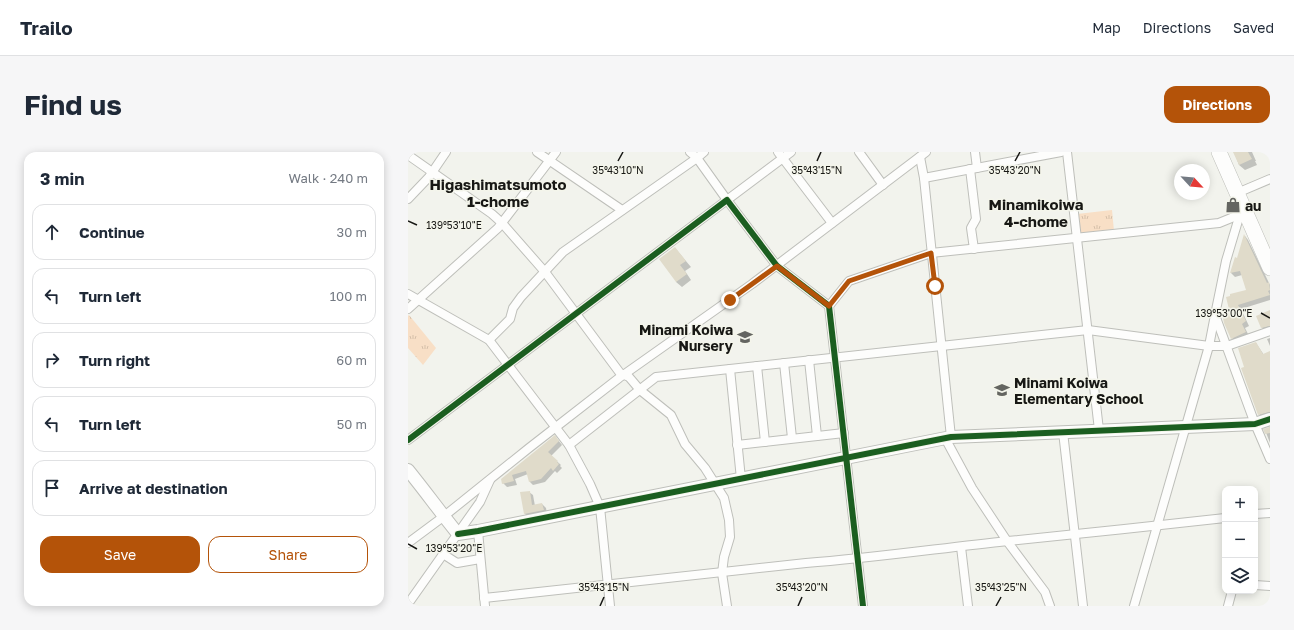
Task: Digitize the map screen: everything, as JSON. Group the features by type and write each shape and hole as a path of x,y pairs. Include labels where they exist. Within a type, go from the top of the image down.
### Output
{"highway":[{"path":"1219,152 1237,193 1243,213 1270,268"}],"street":[{"path":"408,199 429,177 446,152"},
{"path":"537,152 622,210"},
{"path":"408,309 502,223 556,152"},
{"path":"690,152 697,158 777,266 829,306"},
{"path":"489,340 510,319 513,308 563,252 704,152"},
{"path":"408,440 727,200 780,155 791,152"},
{"path":"859,152 883,185"},
{"path":"974,248 971,228 976,219 973,168 975,152"},
{"path":"924,178 1061,152"},
{"path":"1067,152 1098,430"},
{"path":"408,543 624,374 777,266 923,154"},
{"path":"923,154 948,437 972,488 1007,541 1046,592 1050,606"},
{"path":"408,155 492,214 502,223 544,272 620,373 629,377 640,390 671,415 685,444 705,468 724,498 729,520 730,537 724,557 722,573 727,606"},
{"path":"780,155 832,224"},
{"path":"1237,193 1270,179"},
{"path":"863,606 829,306 849,281 931,253 1218,223 1243,213"},
{"path":"1134,606 1209,346 1226,261 1243,213"},
{"path":"408,294 489,340 569,445 590,484 600,507 610,606"},
{"path":"1215,315 1255,424 1270,459"},
{"path":"569,445 656,377 1088,330 1209,346 1227,346 1270,331"},
{"path":"809,360 817,436"},
{"path":"784,363 792,438"},
{"path":"757,366 765,442"},
{"path":"730,369 740,479"},
{"path":"458,534 948,437 1255,424 1270,419"},
{"path":"1063,432 1083,606"},
{"path":"737,445 844,433"},
{"path":"408,470 425,490 443,517 458,534"},
{"path":"408,604 480,502 492,477"},
{"path":"1258,514 1270,513"},
{"path":"478,531 485,602 607,585 806,563 858,559 1007,541 1222,518"},
{"path":"961,547 968,606"},
{"path":"443,554 457,563 480,559"},
{"path":"1258,585 1270,586"},
{"path":"1228,606 1231,594"}],"green space":[{"path":"1112,210 1114,231 1079,235 1077,214"},
{"path":"409,315 436,348 423,365 408,348"}],"building":[{"path":"1233,152 1248,152 1252,159 1239,165"},
{"path":"1244,234 1267,283 1269,282 1270,290 1268,291 1270,295 1238,305 1246,321 1242,324 1246,332 1231,339 1223,318 1226,317 1225,313 1229,309 1226,297 1230,296 1230,294 1246,290 1240,271 1230,273 1235,257 1237,258"},
{"path":"675,247 686,261 680,265 687,274 676,282 659,259"},
{"path":"1270,310 1270,326 1261,328 1256,316"},
{"path":"1256,342 1263,354 1270,351 1270,412 1258,415 1241,368 1244,367 1238,348"},
{"path":"1270,427 1270,433 1265,434 1263,429"},
{"path":"555,435 559,441 548,452 558,461 557,462 559,464 553,471 551,468 541,479 529,482 526,471 512,475 514,481 502,484 501,479"},
{"path":"530,491 532,505 542,503 544,510 524,514 520,492"}],"cycle path":[{"path":"408,440 727,200 777,266 829,306 863,606"},
{"path":"458,534 951,437 1255,424 1270,419"}],"place":[{"name":"au","path":"1233,205"},
{"name":"Minami Koiwa Nursery","path":"745,337"},
{"name":"Minami Koiwa Elementary School","path":"1002,390"}],"district":[{"name":"Higashimatsumoto 1-chome","path":"498,192"},
{"name":"Minamikoiwa 4-chome","path":"1036,212"}],"route":[{"path":"730,300 777,266 829,306 849,281 931,253 935,286"}]}
